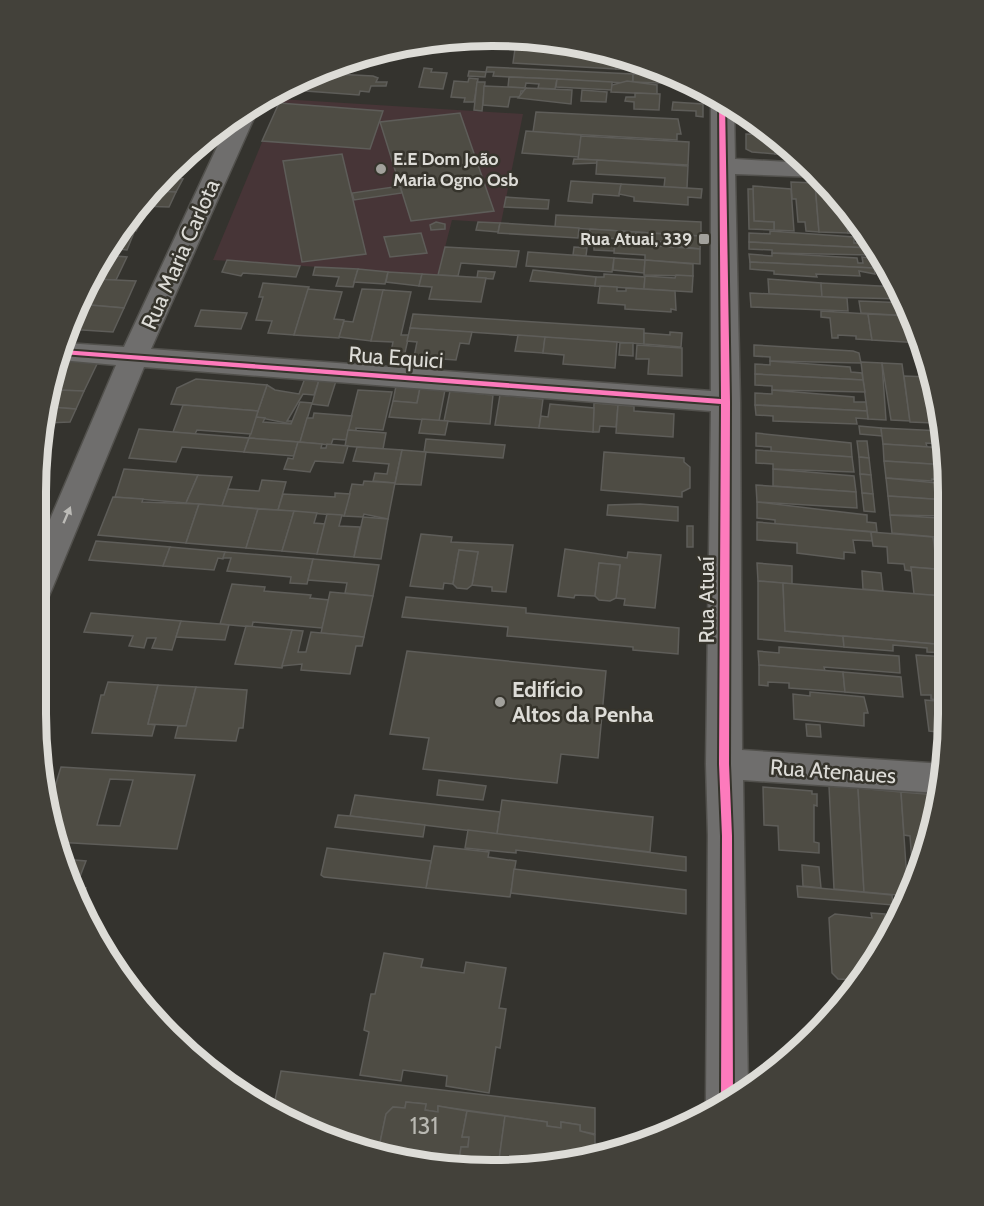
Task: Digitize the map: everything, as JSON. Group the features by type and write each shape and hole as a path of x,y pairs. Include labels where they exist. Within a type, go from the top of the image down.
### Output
{"street":[{"name":"Rua Atuaí","path":"722,110 726,402 724,764 727,836 727,1092"},
{"name":"Rua Maria Carlota","path":"46,565 134,357 238,126"},
{"path":"722,165 800,170"},
{"name":"Rua Equici","path":"69,352 726,402"},
{"name":"Rua Atenaues","path":"724,764 933,777"}],"shaded area":[{"name":"E.E Dom João Maria Ogno Osb","path":"282,99 523,114 501,223 452,220 438,275 213,260"}],"building":[{"path":"515,49 556,51 616,65 616,69 513,63"},
{"path":"616,65 634,70 616,69"},
{"path":"487,67 633,74 633,81 627,83 493,76 494,72 486,72"},
{"path":"424,68 432,69 431,72 447,73 443,89 419,87"},
{"path":"469,71 486,72 485,77 468,76"},
{"path":"338,74 373,76 378,78 376,82 387,82 386,86 371,86 369,92 360,91 359,95 306,91 306,88"},
{"path":"633,74 648,75 670,83 633,82"},
{"path":"509,77 557,79 555,89 538,88 539,84 526,83 525,88 508,87"},
{"path":"469,78 478,79 474,102 464,102 465,98 451,97 454,81 468,82"},
{"path":"557,79 612,82 612,90 556,87"},
{"path":"627,81 657,85 657,94 611,92 612,85"},
{"path":"477,82 485,82 482,111 474,110"},
{"path":"484,86 526,88 526,91 521,91 520,97 510,97 508,107 483,105"},
{"path":"526,88 572,90 571,104 518,98"},
{"path":"582,90 607,92 606,102 581,101"},
{"path":"635,93 660,94 659,110 634,109 634,102 625,101 626,97 635,97"},
{"path":"673,102 703,104 703,117 696,116 696,111 672,110"},
{"path":"279,103 383,111 370,149 262,141"},
{"path":"536,112 678,119 681,134 677,134 677,140 533,132"},
{"path":"460,113 494,211 411,221 380,122"},
{"path":"526,131 581,135 579,157 522,153"},
{"path":"746,134 757,134 775,148 775,154 752,152 746,149"},
{"path":"581,136 689,142 688,165 578,159"},
{"path":"342,154 366,254 302,262 283,161"},
{"path":"574,159 597,160 597,163 573,164"},
{"path":"597,160 688,166 687,188 664,187 665,178 596,174"},
{"path":"176,178 183,179 176,192 163,191"},
{"path":"571,181 621,184 619,196 593,194 592,203 568,201"},
{"path":"791,182 813,183 815,186 819,232 806,231 805,222 798,222 796,199 792,199"},
{"path":"621,184 702,189 701,198 688,197 688,205 634,201 634,197 619,194"},
{"path":"400,186 402,193 354,200 352,193"},
{"path":"753,186 791,189 794,231 774,230 774,222 754,221"},
{"path":"815,186 841,215 841,220 846,223 848,233 819,232"},
{"path":"748,189 753,189 754,221 774,222 774,230 749,229"},
{"path":"163,191 176,192 169,207 150,206"},
{"path":"506,197 549,200 548,209 504,207"},
{"path":"146,213 136,231 132,230"},
{"path":"556,215 701,222 701,236 555,227"},
{"path":"436,222 445,224 445,229 431,230 430,225"},
{"path":"478,222 500,223 498,232 476,230"},
{"path":"500,223 579,228 578,238 498,233"},
{"path":"847,223 854,234 848,233"},
{"path":"590,229 636,232 635,240 589,237"},
{"path":"132,230 135,230 127,250 119,249"},
{"path":"770,231 854,237 854,243 860,243 860,241 864,248 749,242 749,233 770,234"},
{"path":"636,232 664,234 664,242 635,240"},
{"path":"421,233 427,253 390,257 384,237"},
{"path":"664,234 701,236 700,249 664,244"},
{"path":"587,241 615,243 614,251 594,250 594,245 586,245"},
{"path":"749,242 864,248 869,255 772,253 772,250 749,249"},
{"path":"615,243 700,249 700,264 645,260 645,255 614,253"},
{"path":"445,247 519,251 516,267 461,263 458,276 438,275"},
{"path":"574,247 587,248 586,256 573,255"},
{"path":"528,252 614,258 612,272 526,266"},
{"path":"772,253 857,258 858,263 863,263 862,257 871,258 874,268 750,262 749,254 772,256"},
{"path":"114,256 127,257 116,280 100,279"},
{"path":"614,258 645,260 644,273 613,270"},
{"path":"227,260 300,266 296,277 243,273 241,276 222,272"},
{"path":"645,260 693,264 693,276 644,275"},
{"path":"750,262 874,268 875,274 859,271 860,276 816,274 817,277 774,274 774,271 750,269"},
{"path":"315,267 358,269 353,287 336,286 339,277 313,275"},
{"path":"358,269 388,272 385,284 354,282"},
{"path":"533,270 596,277 595,286 530,281"},
{"path":"478,271 495,272 493,279 477,278"},
{"path":"388,272 422,274 419,286 386,282"},
{"path":"422,274 486,278 481,302 429,299 432,287 419,286"},
{"path":"604,274 645,277 644,289 595,286 596,277 604,277"},
{"path":"676,275 693,276 692,292 644,289 645,276 675,278"},
{"path":"100,279 136,281 124,308 88,305"},
{"path":"768,279 821,283 822,297 769,294"},
{"path":"263,283 309,287 294,335 268,333 272,321 256,320 263,297 259,297"},
{"path":"821,283 887,286 894,299 822,297"},
{"path":"600,286 617,287 617,291 626,291 626,288 675,291 676,310 671,309 671,312 625,309 625,305 598,303"},
{"path":"308,289 342,292 334,319 344,320 339,338 294,335"},
{"path":"362,289 384,290 371,341 339,337 344,321 353,322"},
{"path":"383,290 411,292 401,335 409,335 404,357 390,356 393,342 371,341"},
{"path":"750,293 847,298 848,311 751,307"},
{"path":"859,301 895,303 901,315 861,313"},
{"path":"88,305 124,308 113,332 77,330"},
{"path":"201,310 247,313 241,329 195,326"},
{"path":"821,311 868,314 872,340 838,335 838,338 832,338 830,318 821,317"},
{"path":"413,314 644,329 644,344 410,328"},
{"path":"868,314 901,316 912,342 872,340"},
{"path":"410,328 472,332 469,344 460,343 456,360 414,357 417,342 407,341"},
{"path":"670,332 682,333 681,347 644,344 644,333 670,335"},
{"path":"518,335 545,337 543,353 515,351"},
{"path":"545,337 617,342 615,368 563,364 564,355 543,353"},
{"path":"620,343 633,343 633,356 619,355"},
{"path":"637,345 682,348 682,376 648,374 649,359 636,359"},
{"path":"754,345 853,351 859,353 861,363 770,361 770,357 754,356"},
{"path":"67,360 98,362 84,391 59,390"},
{"path":"770,361 850,367 851,372 862,373 863,380 755,374 755,364 770,365"},
{"path":"861,362 882,363 886,420 868,419"},
{"path":"882,363 902,364 910,421 891,420"},
{"path":"755,374 863,380 865,392 772,390 772,386 755,385"},
{"path":"904,376 922,377 932,423 910,422"},
{"path":"305,378 319,380 314,395 303,394 287,421 292,421 291,424 256,417 267,385 275,390 299,394"},
{"path":"196,379 267,385 258,411 171,404 177,388"},
{"path":"319,380 336,381 328,406 312,404"},
{"path":"396,386 420,388 417,403 393,401"},
{"path":"420,388 445,390 439,421 389,417 393,401 417,403"},
{"path":"59,390 84,391 76,409 55,407"},
{"path":"358,390 392,392 383,430 356,428 356,431 348,430"},
{"path":"772,390 854,397 854,402 866,402 867,411 755,405 755,393 772,394"},
{"path":"450,391 493,395 490,424 444,421"},
{"path":"500,395 543,399 539,428 495,425"},
{"path":"300,402 312,403 300,442 249,438 256,417 265,418 263,422 291,424"},
{"path":"594,403 618,405 616,427 600,426 599,432 593,432"},
{"path":"550,404 594,408 593,432 539,428 541,416 548,417"},
{"path":"183,405 258,411 251,434 197,430 195,434 173,432"},
{"path":"618,405 634,406 634,411 674,414 673,437 616,433"},
{"path":"755,405 867,411 868,419 856,418 857,424 773,421 773,416 756,415"},
{"path":"55,407 76,409 70,422 52,423"},
{"path":"314,413 352,416 346,440 333,439 331,445 300,442 307,418 313,418"},
{"path":"422,419 448,421 445,435 419,433"},
{"path":"859,426 881,428 882,436 860,434"},
{"path":"881,428 933,431 935,443 926,443 927,447 883,444"},
{"path":"139,429 249,438 244,452 182,447 176,462 129,458"},
{"path":"348,430 386,433 383,449 345,446"},
{"path":"756,433 851,443 852,457 771,452 771,447 756,446"},
{"path":"249,438 298,442 294,456 244,452"},
{"path":"426,439 505,445 503,458 424,452"},
{"path":"857,441 867,441 869,458 859,457"},
{"path":"298,442 322,444 321,448 326,448 327,444 348,446 343,463 315,461 310,472 284,469 288,458 293,459"},
{"path":"883,444 935,447 937,464 884,461"},
{"path":"357,447 402,450 395,483 373,481 375,473 387,474 389,464 353,461"},
{"path":"402,450 426,452 421,485 395,484"},
{"path":"756,450 852,457 854,472 773,469 773,464 756,463"},
{"path":"604,452 684,458 684,462 690,467 690,488 682,492 682,497 601,490"},
{"path":"859,457 869,458 871,475 860,474"},
{"path":"884,461 937,464 938,479 932,479 932,481 886,478"},
{"path":"124,469 198,475 186,503 115,497"},
{"path":"773,469 854,476 856,492 773,486"},
{"path":"860,474 871,475 873,494 862,493"},
{"path":"198,475 232,477 222,506 186,503"},
{"path":"886,478 938,483 938,499 888,496"},
{"path":"262,480 286,482 278,510 222,506 228,489 259,491"},
{"path":"364,481 395,483 388,519 364,514 363,517 344,516 352,484 363,485"},
{"path":"756,485 856,492 857,508 757,502"},
{"path":"335,493 350,494 344,516 278,510 283,494 335,497"},
{"path":"862,493 873,494 875,512 864,511"},
{"path":"888,496 938,499 938,516 890,515"},
{"path":"113,497 143,499 142,502 199,504 186,543 98,535"},
{"path":"757,502 867,515 867,522 876,523 877,532 775,524 775,520 757,518"},
{"path":"199,504 258,509 246,548 186,543"},
{"path":"640,504 678,507 678,521 607,515 608,505"},
{"path":"258,509 294,511 282,551 246,548"},
{"path":"294,511 317,513 314,523 325,524 317,554 282,551"},
{"path":"327,514 342,515 339,526 360,527 354,557 317,554"},
{"path":"890,515 938,518 938,537 892,533"},
{"path":"363,517 388,519 381,559 354,557"},
{"path":"757,522 871,532 872,541 853,540 855,553 844,552 844,559 797,553 797,543 757,540"},
{"path":"687,526 693,526 693,547 687,547"},
{"path":"871,532 933,537 937,569 911,567 912,571 905,570 904,564 888,563 887,547 873,546"},
{"path":"421,534 452,537 451,542 513,545 506,592 492,591 492,587 472,585 478,552 459,550 453,584 444,583 443,589 410,586"},
{"path":"96,541 170,547 163,566 89,560"},
{"path":"170,547 225,552 223,559 218,558 214,570 163,566"},
{"path":"565,549 627,558 628,552 661,555 655,608 624,605 625,599 616,598 620,565 599,563 595,596 575,595 574,598 558,596"},
{"path":"459,550 478,552 472,585 467,589 457,588 453,584"},
{"path":"225,552 313,559 307,584 290,583 291,577 227,571 231,558 223,558"},
{"path":"313,559 379,565 373,596 345,593 347,583 308,580"},
{"path":"599,563 620,565 616,598 610,601 599,600 595,596"},
{"path":"757,563 792,566 792,584 758,581"},
{"path":"911,567 938,569 938,595 914,594"},
{"path":"862,571 881,573 883,591 863,589"},
{"path":"758,581 783,583 785,631 843,636 844,647 758,639"},
{"path":"783,583 938,596 938,644 785,631"},
{"path":"232,584 265,587 264,591 311,595 310,598 329,600 322,628 253,622 252,627 220,624"},
{"path":"330,592 373,596 364,637 321,633"},
{"path":"406,597 526,608 526,613 679,628 678,654 633,650 633,647 507,636 508,627 402,617"},
{"path":"91,613 181,621 172,650 152,648 156,638 147,638 144,648 129,646 133,636 84,632"},
{"path":"181,621 229,625 225,640 176,637"},
{"path":"246,626 292,630 282,668 235,664"},
{"path":"292,630 303,631 298,652 306,652 311,632 364,637 362,646 356,646 350,674 301,670 302,664 282,666"},
{"path":"843,636 938,644 938,653 927,652 927,648 893,645 893,651 844,647"},
{"path":"779,647 899,656 900,673 824,667 825,671 759,665 758,651 779,653"},
{"name":"Edifício Altos da Penha","path":"407,651 606,671 598,758 561,754 557,783 423,769 429,738 390,734"},
{"path":"916,655 938,656 938,700 931,699 931,695 921,695"},
{"path":"759,665 843,672 845,692 789,688 789,683 768,682 768,686 759,685"},
{"path":"843,672 901,677 903,697 845,692"},
{"path":"108,682 158,685 148,724 155,725 152,736 92,733 101,695 104,695"},
{"path":"158,685 196,687 186,726 148,724"},
{"path":"196,687 247,690 243,728 239,728 236,741 175,738 178,726 186,726"},
{"path":"810,692 864,697 868,713 864,713 864,726 794,719 793,694 810,696"},
{"path":"925,700 938,701 937,732 929,731"},
{"path":"806,724 820,725 821,737 807,736"},
{"path":"61,767 195,775 177,849 66,843 53,792","holes":["110,779 133,780 120,826 97,825"]},
{"path":"439,780 486,786 483,800 437,795"},
{"path":"829,786 858,788 864,892 834,889"},
{"path":"763,787 812,791 812,794 817,794 817,806 814,805 814,842 819,843 819,853 779,850 778,826 764,825"},
{"path":"858,788 901,792 907,877 899,895 864,892"},
{"path":"901,792 930,794 912,862 910,836 904,835"},
{"path":"355,795 500,812 497,834 350,816"},
{"path":"502,800 653,817 650,852 497,834"},
{"path":"338,815 425,825 423,837 335,827"},
{"path":"468,830 686,857 686,871 516,850 516,853 465,848"},
{"path":"434,846 489,852 488,857 516,861 510,897 426,888"},
{"path":"327,848 431,861 426,888 324,877 321,875"},
{"path":"71,860 86,861 79,880"},
{"path":"802,865 819,867 821,888 803,886"},
{"path":"514,869 686,890 686,914 511,893"},
{"path":"797,886 892,895 893,905 798,897"},
{"path":"871,913 885,914 887,921 849,980 838,979 832,973 829,918 835,914 872,918"},
{"path":"384,953 423,959 421,967 464,973 466,962 506,968 499,1008 506,1009 500,1048 496,1047 489,1093 446,1086 447,1076 403,1070 401,1081 360,1075 369,1032 364,1030 371,994 375,994"},
{"path":"281,1071 595,1108 595,1134 580,1131 580,1125 561,1122 561,1128 547,1126 547,1122 438,1106 438,1112 425,1110 426,1104 406,1102 405,1108 393,1107 386,1114 380,1145 322,1126 274,1103"},
{"path":"406,1102 426,1104 425,1110 438,1112 438,1106 467,1111 462,1137 469,1137 468,1147 461,1147 459,1159 405,1151 380,1145 386,1114 393,1107 405,1108"},
{"path":"467,1111 505,1116 499,1160 459,1159 461,1147 468,1147 469,1137 462,1137"},
{"path":"505,1116 547,1122 547,1126 561,1128 561,1122 580,1125 580,1131 595,1135 595,1147 550,1156 499,1160"}],"cycle path":[{"path":"722,111 726,461 724,764 727,836 727,1092"},
{"path":"69,352 726,402"}],"place":[{"name":"E.E Dom João Maria Ogno Osb","path":"381,169"},
{"name":"Rua Atuai, 339","path":"704,239"},
{"name":"Edifício Altos da Penha","path":"500,702"}]}
